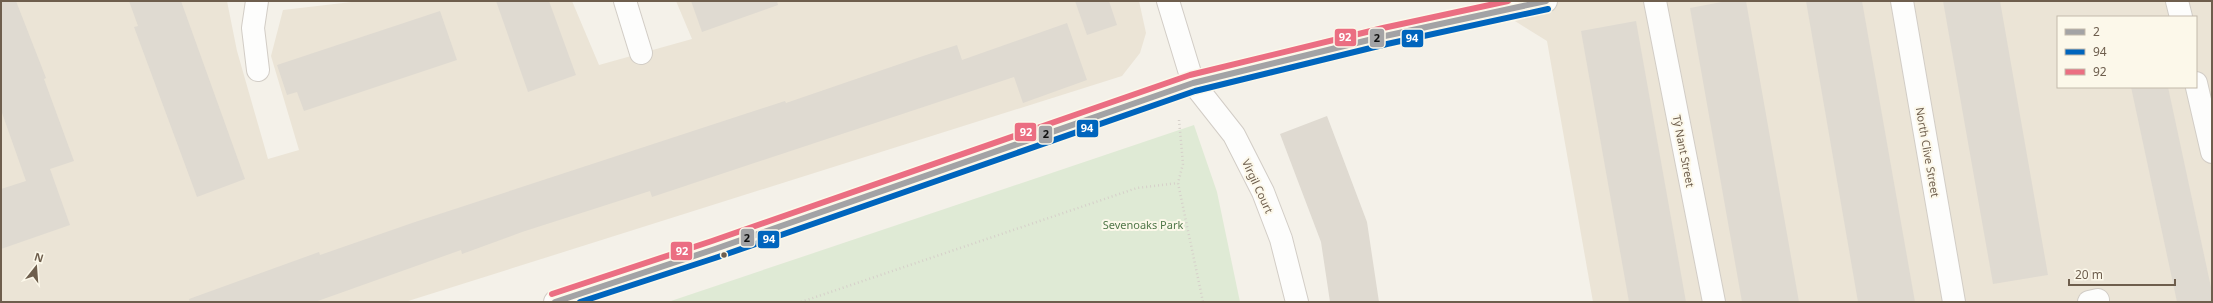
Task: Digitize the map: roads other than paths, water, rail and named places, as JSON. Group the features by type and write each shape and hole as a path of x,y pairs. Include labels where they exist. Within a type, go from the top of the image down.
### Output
{"street":[{"path":"257,1 253,28 258,70"},
{"path":"625,1 641,53"},
{"path":"1168,1 1185,86"},
{"path":"555,302 1185,86 1384,36 1546,1"},
{"name":"Tŷ Nant Street","path":"1655,1 1714,302"},
{"name":"North Clive Street","path":"1902,1 1954,302"},
{"path":"2177,1 2181,16"},
{"name":"Virgil Court","path":"1185,86 1234,135 1264,192 1281,239 1297,302"},
{"path":"2197,87 2212,152"}],"park label":[{"name":"Sevenoaks Park","path":"1143,224"}]}
